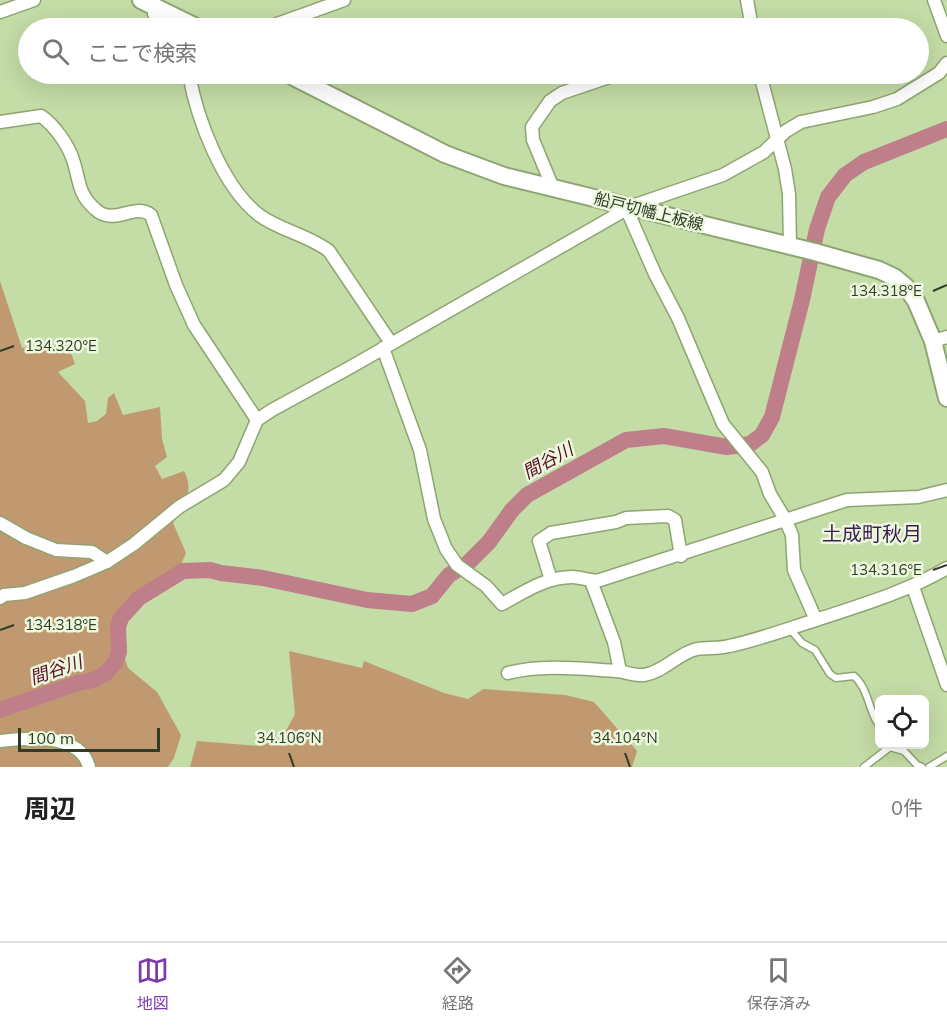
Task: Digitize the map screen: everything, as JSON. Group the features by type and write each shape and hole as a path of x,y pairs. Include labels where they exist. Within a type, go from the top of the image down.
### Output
{"main road":[{"path":"148,3 178,18"},
{"name":"船戸切幡上板線","path":"308,84 445,154 504,176 812,251 879,270 894,277 906,287 940,339 947,398"}],"street":[{"path":"0,12 34,0"},
{"path":"294,18 344,0"},
{"path":"747,0 750,18"},
{"path":"934,0 947,36"},
{"path":"148,3 157,18"},
{"path":"929,79 939,73 947,63"},
{"path":"190,84 192,94 223,173 247,203 261,216 318,243 329,251 387,346 420,450 434,519 446,549 461,568 486,585 502,604 551,580 573,577 591,582 681,556 785,519 847,500 918,497 947,490"},
{"path":"553,189 533,140 532,127 550,101 562,93 589,84"},
{"path":"763,84 785,169 789,194 790,246"},
{"path":"0,598 4,595 25,593 107,562 135,544 179,507 224,480 239,462 257,420 629,208 723,174 764,152 801,122 873,107 897,99 921,84"},
{"path":"0,122 40,116 47,120 66,145 73,159 78,184 85,199 98,212 113,217 136,211 146,211 151,215 176,285 194,325 257,420"},
{"path":"629,208 655,274 678,318 723,424 762,472 770,494 785,519 792,535 794,570 816,620"},
{"path":"551,580 539,541 551,533 616,522 626,518 668,516 675,520 681,556"},
{"path":"0,523 26,538 56,550 92,552 107,562"},
{"path":"508,673 529,668 620,671 632,675 646,675 661,669 687,652 728,647 790,629 913,587 947,568"},
{"path":"591,582 614,642 620,671"},
{"path":"913,587 947,685"},
{"path":"0,741 41,737 60,741 76,749 87,760 89,767"}],"lane":[{"path":"790,629 802,642 815,650 830,674 836,678 854,676 858,679 875,720"},
{"path":"864,767 886,749"},
{"path":"898,749 904,751 917,765 922,767"},
{"path":"929,767 947,756"}],"shaded area":[{"path":"0,281 22,348 68,345 75,364 58,372 85,401 88,423 97,421 106,414 108,398 114,393 123,415 160,407 162,439 167,457 155,466 162,479 184,471 187,478 188,492 173,523 186,553 180,567 140,591 125,628 123,653 128,668 157,692 181,735 174,758 168,767 0,767"},
{"path":"289,651 362,668 364,661 444,693 468,699 483,689 565,695 594,702 637,751 632,767 190,767 197,741 260,746 282,738 295,714"}],"waterway":[{"name":"間谷川","path":"0,710 93,680 106,673 115,663 119,652 118,627 121,618 139,598 183,571 210,570 263,578 367,600 412,604 432,596 449,575 468,563 489,542 512,510 527,495 626,440 664,436 727,447 750,444 762,435 772,417 802,300 817,229 828,197 845,175 864,162 947,129"}],"district":[{"name":"土成町秋月","path":"872,534"}]}
